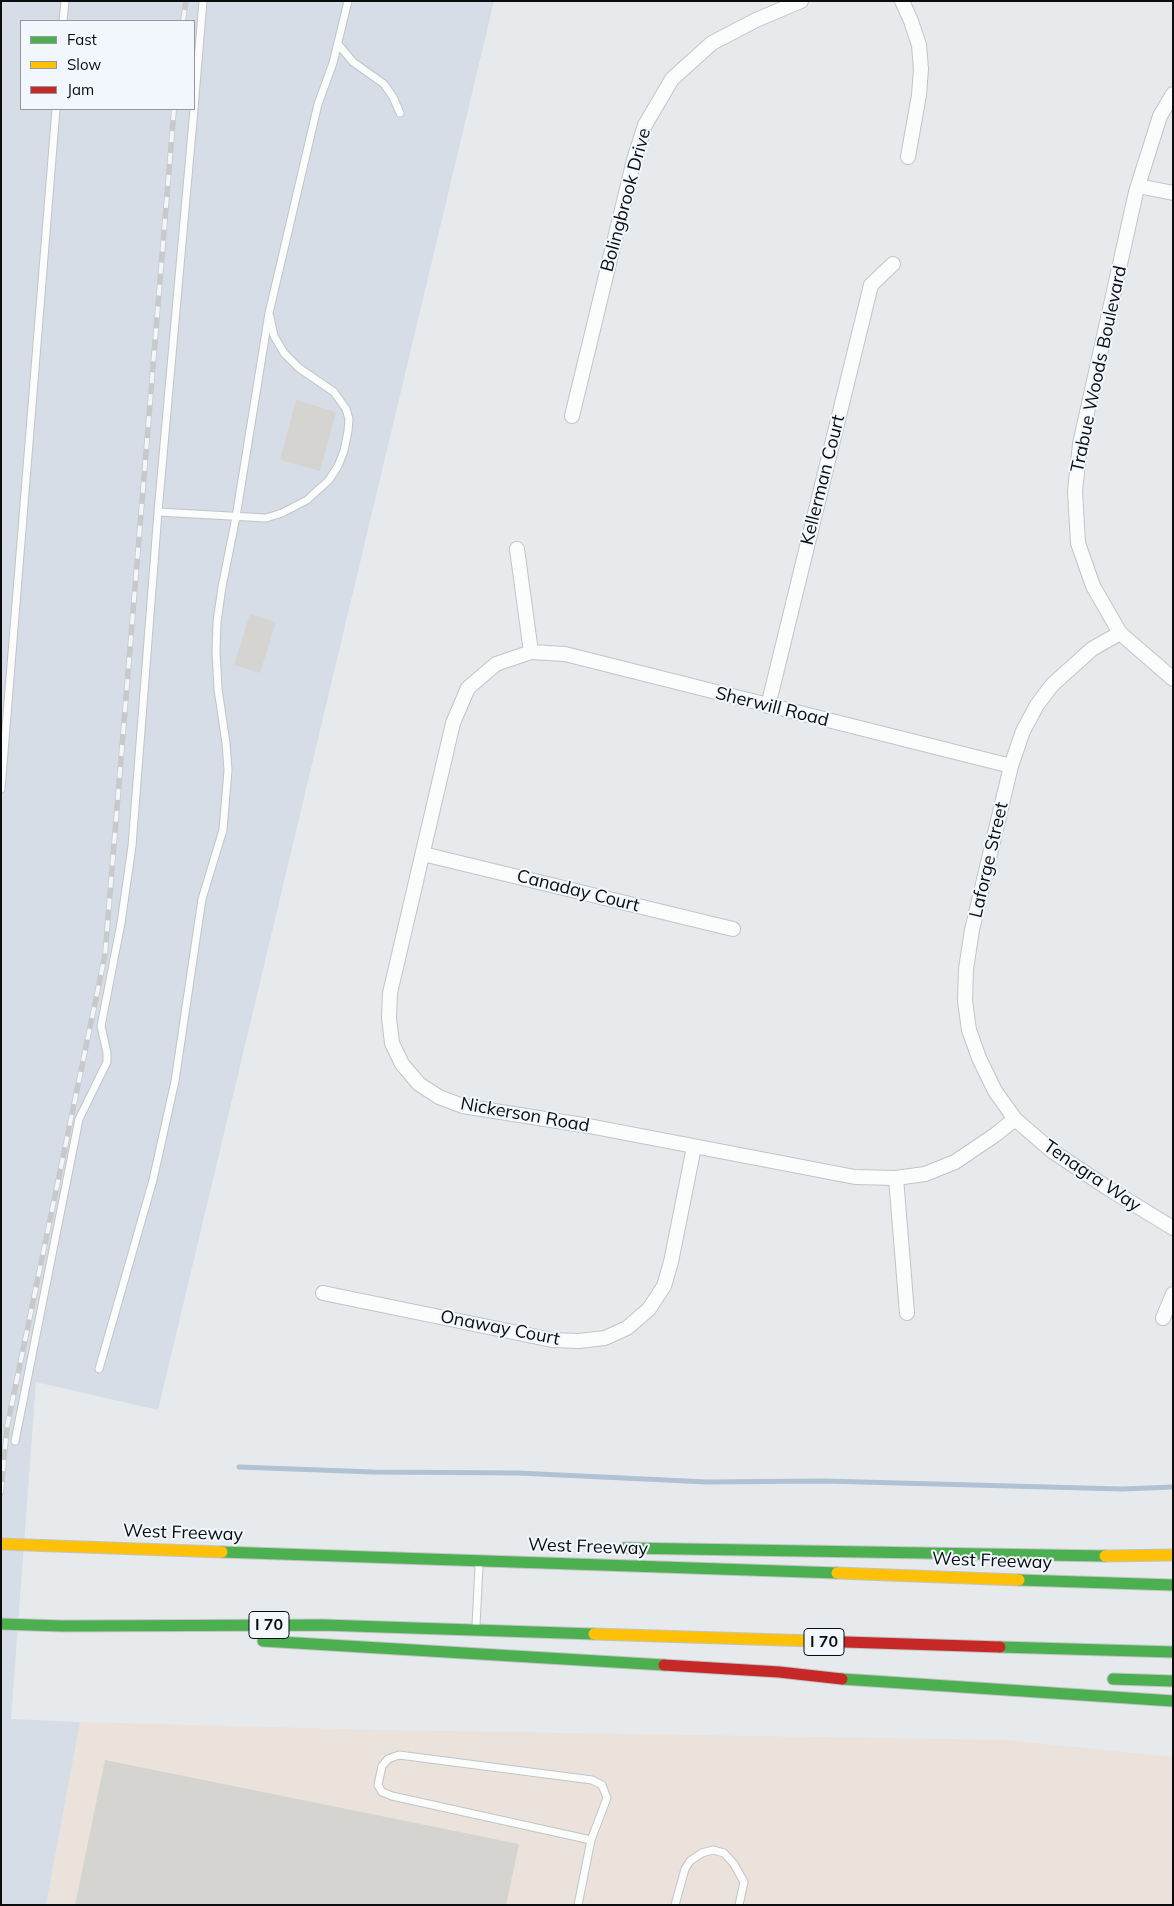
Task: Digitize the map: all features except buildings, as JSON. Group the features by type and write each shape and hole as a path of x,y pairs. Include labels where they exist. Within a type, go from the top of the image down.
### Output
{"highway":[{"name":"West Freeway","path":"1,1544 1173,1585"},
{"path":"613,1547 1098,1556 1173,1555"},
{"path":"479,1560 555,1551"},
{"name":"I 70","path":"1,1624 62,1626 323,1625 1173,1652"},
{"path":"62,1626 215,1637"},
{"path":"254,1640 779,1672 846,1679 1173,1701"},
{"path":"779,1672 845,1671 944,1674"},
{"path":"1103,1679 1173,1681"}],"street":[{"name":"Bolingbrook Drive","path":"572,416 644,125 672,79 712,43 756,20 801,1"},
{"path":"902,1 919,45 921,69 920,95 908,157"},
{"name":"Trabue Woods Boulevard","path":"1173,94 1160,116 1138,186 1080,444 1075,491 1078,543 1093,586 1120,633 1173,679"},
{"path":"1138,186 1173,193"},
{"name":"Kellerman Court","path":"768,706 870,285 893,264"},
{"path":"517,549 531,652"},
{"name":"Laforge Street","path":"1015,1119 995,1090 979,1058 969,1030 965,1001 966,969 972,930 1011,766 1023,731 1037,705 1052,685 1092,649 1120,633"},
{"name":"Sherwill Road","path":"531,652 565,654 1011,766"},
{"name":"Nickerson Road","path":"531,652 496,664 468,688 453,723 390,993 389,1018 392,1043 402,1064 419,1084 439,1097 463,1106 589,1126 855,1177 896,1178 925,1174 955,1162 1015,1119"},
{"name":"Canaday Court","path":"423,854 733,929"},
{"name":"Tenagra Way","path":"1015,1119 1052,1151 1109,1190 1173,1228"},
{"name":"Onaway Court","path":"323,1293 552,1340 579,1341 605,1338 627,1328 649,1309 664,1286 672,1262 694,1147"},
{"path":"896,1178 907,1313"},
{"path":"1162,1318 1173,1294"}],"lane":[{"path":"63,20 64,1"},
{"path":"195,97 203,1"},
{"path":"99,1369 153,1180 175,1081 202,899 223,830 228,770 218,689 217,632 222,587 236,517 269,313 318,104 338,44 348,1"},
{"path":"338,44 353,62 384,84 393,97 400,113"},
{"path":"1,789 56,110"},
{"path":"15,1441 79,1119 107,1062 107,1053 100,1026 121,923 132,846 158,512 194,110"},
{"path":"158,512 266,518 282,514 307,500 329,480 338,466 344,451 349,419 342,400 334,392 299,368 284,353 274,336 269,313"},
{"path":"476,1631 479,1560"},
{"path":"578,1905 591,1840 607,1798 602,1786 592,1780 399,1755 388,1759 382,1766 378,1785 382,1792 392,1796 591,1840"},
{"path":"675,1905 685,1870 690,1861 702,1853 713,1850 724,1853 734,1864 744,1882 738,1905"}],"shaded area":[{"path":"1,1 494,1 158,1410 36,1382 11,1719 80,1722 46,1905 1,1905"},
{"path":"80,1722 382,1730 1007,1740 1173,1757 1173,1905 46,1905"}],"waterway":[{"path":"239,1467 373,1472 518,1473 707,1482 824,1481 1122,1489 1173,1487"}],"railway":[{"path":"183,20 186,1"},
{"path":"1,1493 7,1427 105,955 174,110"}],"traffic: fast":[{"path":"624,1548 1105,1556"},
{"path":"222,1552 837,1573"},
{"path":"1019,1580 1173,1585"},
{"path":"1,1624 62,1626 323,1625 594,1634"},
{"path":"263,1641 664,1665"},
{"path":"1000,1647 1173,1652"},
{"path":"842,1679 1173,1701"},
{"path":"1113,1679 1173,1681"}],"traffic: slow":[{"path":"1,1544 222,1552"},
{"path":"1105,1556 1173,1555"},
{"path":"837,1573 1019,1580"},
{"path":"594,1634 814,1641"}],"traffic: jam":[{"path":"814,1641 1000,1647"},
{"path":"664,1665 779,1672 842,1679"}]}
